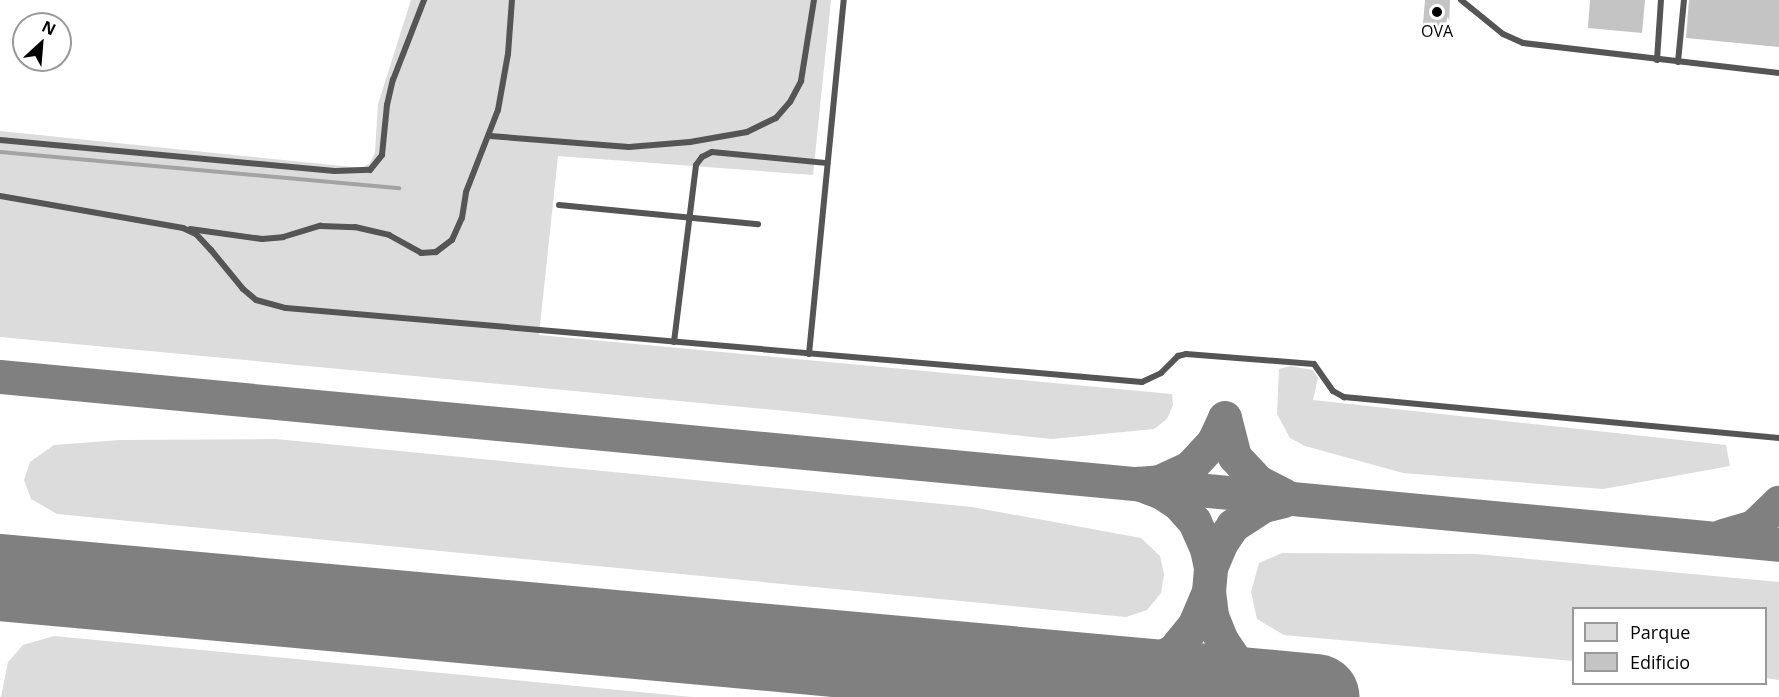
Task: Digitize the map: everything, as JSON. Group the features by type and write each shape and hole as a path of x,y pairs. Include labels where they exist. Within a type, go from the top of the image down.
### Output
{"lane":[{"path":"0,140 335,171 370,170 382,155 387,105 393,80 424,0"},
{"path":"0,196 183,228 262,238 283,237 320,226 355,227 389,235 422,253 436,252 452,240 462,218 466,192 490,136 498,110 506,65 512,0"},
{"path":"490,136 629,147 690,142 747,132 776,118 790,102 801,81 814,0"},
{"path":"809,354 844,0"},
{"path":"1461,0 1503,34 1523,43 1779,73"},
{"path":"1657,60 1661,0"},
{"path":"1678,62 1683,0"},
{"path":"674,342 696,165 702,157 712,152 827,162"},
{"path":"559,205 758,224"},
{"path":"183,228 196,234 243,289 256,300 267,305 1142,382 1161,373 1178,356 1186,354 1314,364 1333,391 1344,397 1779,438"}],"green space":[{"path":"411,0 831,0 813,175 558,156 539,335 1172,394 1173,405 1167,419 1154,429 1052,439 796,412 0,337 0,131 362,168 370,163 375,152 378,104"},
{"path":"1290,366 1313,370 1318,378 1313,400 1726,445 1730,466 1603,489 1403,473 1305,446 1290,438 1277,414 1279,369"},
{"path":"276,439 972,507 1141,538 1160,556 1164,574 1161,593 1147,610 1126,617 57,514 31,499 24,480 30,462 54,445 120,440"},
{"path":"1282,553 1476,554 1779,582 1779,680 1767,678 1767,607 1572,607 1572,661 1284,635 1257,619 1251,592 1259,563"},
{"path":"54,636 692,697 1,697 8,662 23,645"}],"building":[{"name":"OVA","path":"1425,0 1450,0 1449,27 1423,24"},
{"path":"1590,0 1645,0 1642,33 1588,28"},
{"path":"1689,0 1779,0 1779,47 1686,38"}],"waterway":[{"path":"0,152 399,188"}],"taxiway":[{"path":"0,377 1779,545"},
{"path":"1211,568 1207,549 1195,522 1179,504 1162,493 1138,484 1160,482 1190,468 1214,442 1225,418 1235,457 1258,482 1284,495"},
{"path":"1282,694 1252,675 1235,660 1222,641 1212,616 1209,592 1211,568 1221,544 1233,526 1264,506 1284,501"},
{"path":"1723,536 1754,527 1779,503"},
{"path":"1121,679 1174,651 1195,625 1209,592"}],"runway":[{"path":"0,577 1316,697"}],"place":[{"name":"OVA","path":"1437,12"}]}
